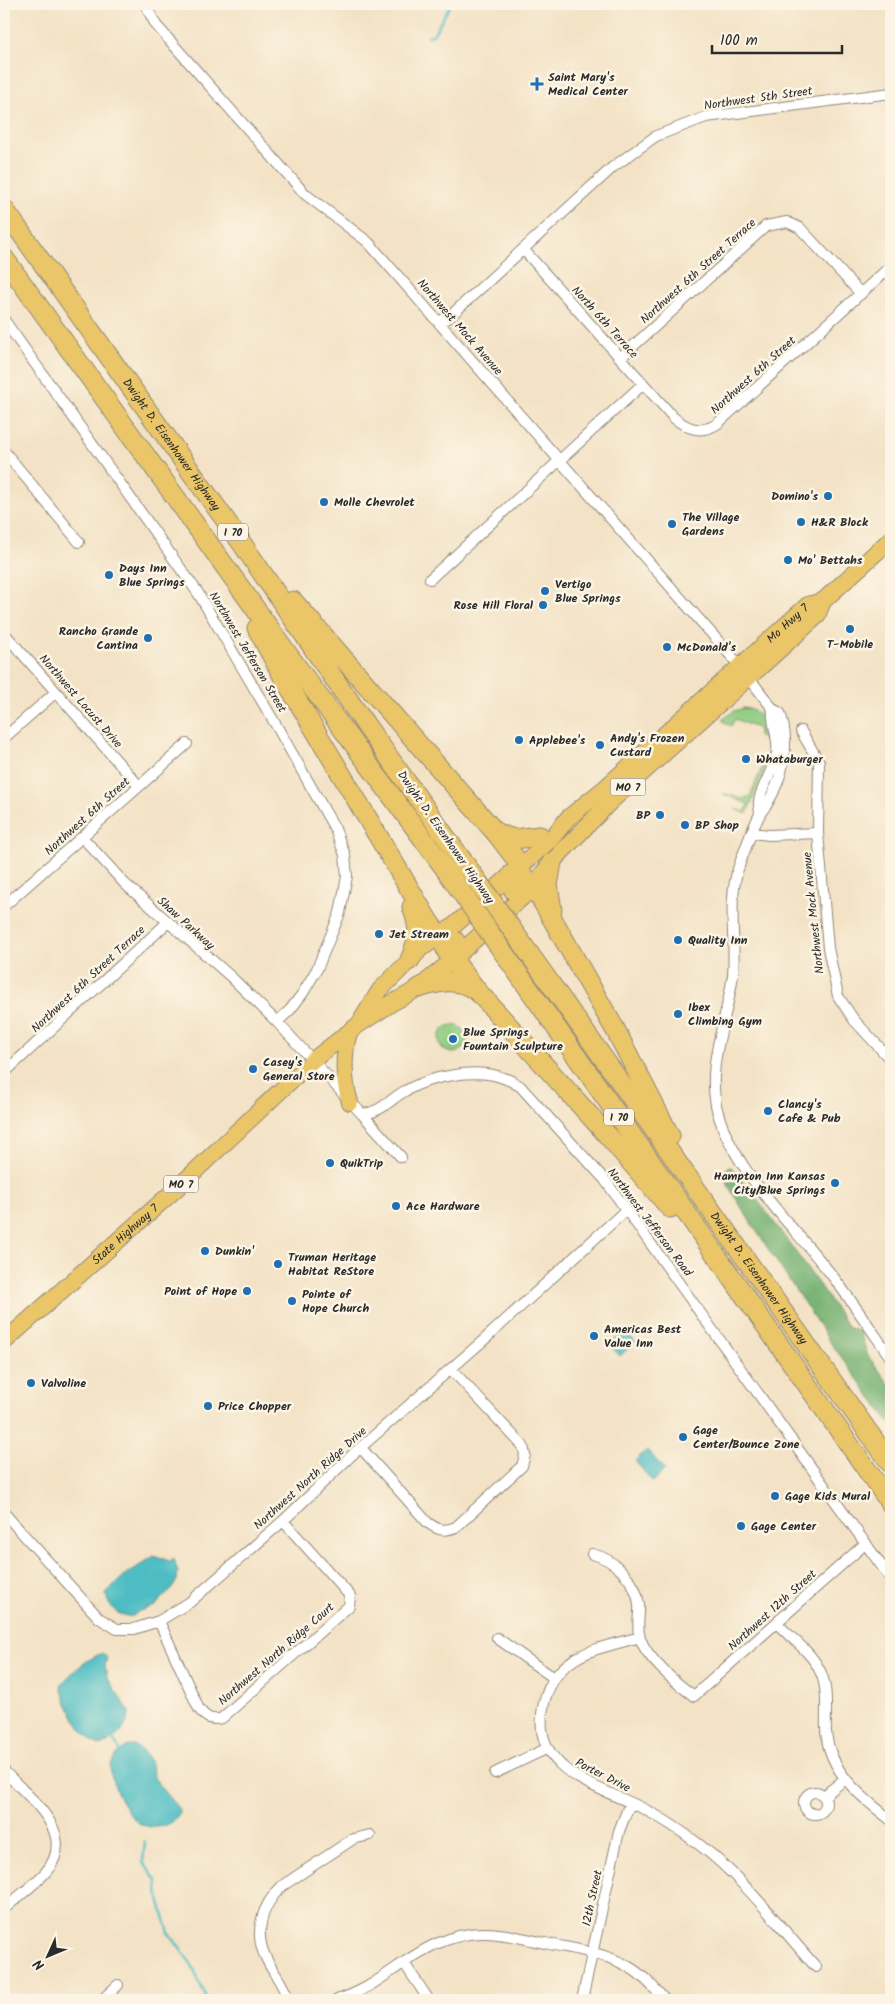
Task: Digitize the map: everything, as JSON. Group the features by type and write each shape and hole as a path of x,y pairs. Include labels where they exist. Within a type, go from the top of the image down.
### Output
{"highway":[{"name":"Dwight D. Eisenhower Highway","path":"4,208 241,542 453,863 496,942 891,1504"},
{"name":"Dwight D. Eisenhower Highway","path":"4,258 220,559 453,863 510,928 891,1464"},
{"path":"241,542 496,833 520,876 554,921 616,1031 699,1192"},
{"path":"220,559 284,678 413,896 479,993 610,1138 742,1293"},
{"path":"496,833 514,839 540,836"},
{"path":"552,862 548,884 554,921"},
{"path":"410,960 418,941 419,927 411,902 413,896"},
{"path":"419,988 443,981 457,981 467,984 479,993"}],"main road":[{"name":"Mo Hwy 7","path":"552,862 744,672 808,604 823,601 891,539"},
{"name":"Mo Hwy 7","path":"520,876 568,818 744,672"},
{"name":"MO 7","path":"353,1029 380,990 410,960 527,893 520,876 540,836 568,818"},
{"name":"MO 7","path":"353,1029 392,1002 419,988 444,942 439,925 520,876 552,862"},
{"name":"MO 7","path":"392,1002 444,942"},
{"name":"State Highway 7","path":"4,1342 177,1188 313,1060 353,1029"},
{"path":"350,1102 345,1081 345,1048 353,1029"}],"street":[{"name":"Northwest Mock Avenue","path":"145,4 156,25 305,194 368,242 744,672 773,709 780,713 786,738 780,774 768,803 760,813 752,833 739,866 734,890 735,948 732,981 718,1045 714,1081 716,1105 726,1133 740,1160 782,1217 834,1277 891,1358"},
{"name":"Northwest 5th Street","path":"439,321 448,318 613,167 649,140 674,127 706,116 891,93"},
{"name":"Northwest 6th Street Terrace","path":"620,358 766,226 787,222 800,228 861,294"},
{"name":"North 6th Terrace","path":"523,249 643,384"},
{"name":"Northwest 6th Street","path":"643,384 674,418 686,428 709,429 717,424 891,266"},
{"name":"Northwest Jefferson Street","path":"6,327 198,593 336,830 345,855 347,876 340,913 316,969 307,985 290,1010 277,1022"},
{"path":"430,579 643,384"},
{"path":"4,451 78,542"},
{"name":"Northwest Locust Drive","path":"4,633 139,786"},
{"path":"4,738 56,692"},
{"name":"Northwest Mock Avenue","path":"801,731 819,762 818,833 828,948 838,996 854,1020 891,1060"},
{"name":"Northwest 6th Street","path":"4,906 187,744"},
{"name":"Northwest Mock Avenue","path":"752,833 769,835 818,833"},
{"name":"Shaw Parkway","path":"83,838 125,884 167,923 230,976 313,1060"},
{"name":"Northwest 6th Street Terrace","path":"4,1073 167,923"},
{"path":"313,1060 400,1157"},
{"name":"Northwest Jefferson Road","path":"362,1114 372,1114 406,1091 430,1080 453,1075 491,1075 506,1078 520,1086 606,1180 891,1578"},
{"name":"Northwest North Ridge Drive","path":"4,1513 104,1622 117,1629 126,1630 159,1621 190,1602 283,1521 361,1448 626,1210"},
{"path":"361,1448 428,1522 438,1530 448,1531 456,1528 522,1466 525,1455 523,1446 451,1368"},
{"name":"Northwest North Ridge Court","path":"159,1621 199,1709 213,1724 354,1600 283,1521"},
{"name":"Northwest 12th Street","path":"640,1637 652,1658 684,1689 694,1696 866,1543"},
{"path":"592,1554 611,1561 631,1582 639,1602 638,1627 640,1637"},
{"path":"777,1623 790,1638 804,1648 821,1671 826,1695 826,1732 834,1760 845,1779 891,1820"},
{"name":"Porter Drive","path":"640,1637 582,1654 568,1662 554,1678 547,1691 542,1708 544,1734 548,1748 558,1763 572,1775 645,1809 717,1859 816,1967"},
{"path":"497,1638 554,1678"},
{"path":"495,1773 548,1748"},
{"path":"4,1771 48,1818 56,1832 58,1851 46,1872 4,1909"},
{"path":"824,1796 845,1779"},
{"name":"12th Street","path":"582,2000 619,1831 630,1803"},
{"path":"288,2000 261,1945 261,1918 266,1906 272,1895 282,1886 353,1839 370,1835"},
{"path":"337,2000 357,1994 422,1951 448,1940 481,1933 513,1936 592,1953 628,1966 637,1972 665,2000"},
{"path":"404,1963 429,2000"},
{"path":"102,2000 118,1985"}],"green space":[{"path":"744,708 753,710 765,721 768,728 770,745 767,762 747,814 735,809 745,812 748,804 723,794 742,799 750,796 769,750 766,741 758,736 759,729 735,719 731,726 722,720 734,711"},
{"path":"453,1025 463,1029 467,1039 463,1049 453,1053 443,1049 439,1039 443,1029"},
{"path":"729,1167 738,1174 848,1327 860,1332 868,1356 891,1386 891,1424 830,1342 751,1223 729,1187 725,1175 726,1169"}],"water":[{"path":"625,1330 635,1342 620,1356 609,1345"},
{"path":"647,1450 665,1470 653,1482 635,1461"},
{"path":"154,1556 170,1561 174,1559 178,1573 177,1580 172,1589 155,1606 139,1611 133,1616 123,1615 115,1611 107,1600 107,1592 125,1575"},
{"path":"103,1653 107,1658 105,1665 107,1677 129,1712 124,1728 120,1733 100,1745 88,1737 81,1729 70,1710 61,1686 80,1666"},
{"path":"129,1746 135,1746 146,1755 155,1780 179,1809 180,1813 172,1822 156,1827 144,1825 134,1819 124,1805 112,1779 111,1765 118,1753"}],"waterway":[{"path":"428,36 433,35 451,4"},
{"path":"112,1739 121,1751"},
{"path":"145,1842 143,1862 157,1881 159,1899 169,1933 192,1965 207,2000"}],"place":[{"name":"Saint Mary's Medical Center","path":"537,84"},
{"name":"Domino's","path":"828,496"},
{"name":"Molle Chevrolet","path":"324,502"},
{"name":"H&R Block","path":"801,522"},
{"name":"The Village Gardens","path":"672,524"},
{"name":"Mo' Bettahs","path":"788,560"},
{"name":"Days Inn Blue Springs","path":"109,575"},
{"name":"Vertigo Blue Springs","path":"545,591"},
{"name":"Rose Hill Floral","path":"543,605"},
{"name":"T-Mobile","path":"850,629"},
{"name":"Rancho Grande Cantina","path":"148,638"},
{"name":"McDonald's","path":"667,647"},
{"name":"Applebee's","path":"519,740"},
{"name":"Andy's Frozen Custard","path":"600,745"},
{"name":"Whataburger","path":"746,759"},
{"name":"BP","path":"660,815"},
{"name":"BP Shop","path":"685,825"},
{"name":"Jet Stream","path":"379,934"},
{"name":"Quality Inn","path":"678,940"},
{"name":"Ibex Climbing Gym","path":"678,1014"},
{"name":"Blue Springs Fountain Sculpture","path":"453,1039"},
{"name":"Casey's General Store","path":"253,1069"},
{"name":"Clancy's Cafe & Pub","path":"768,1111"},
{"name":"QuikTrip","path":"330,1163"},
{"name":"Hampton Inn Kansas City/Blue Springs","path":"835,1183"},
{"name":"Ace Hardware","path":"396,1206"},
{"name":"Dunkin'","path":"205,1251"},
{"name":"Truman Heritage Habitat ReStore","path":"278,1264"},
{"name":"Point of Hope","path":"247,1291"},
{"name":"Pointe of Hope Church","path":"292,1301"},
{"name":"Americas Best Value Inn","path":"594,1336"},
{"name":"Valvoline","path":"31,1383"},
{"name":"Price Chopper","path":"208,1406"},
{"name":"Gage Center/Bounce Zone","path":"683,1437"},
{"name":"Gage Kids Mural","path":"775,1496"},
{"name":"Gage Center","path":"741,1526"}]}
